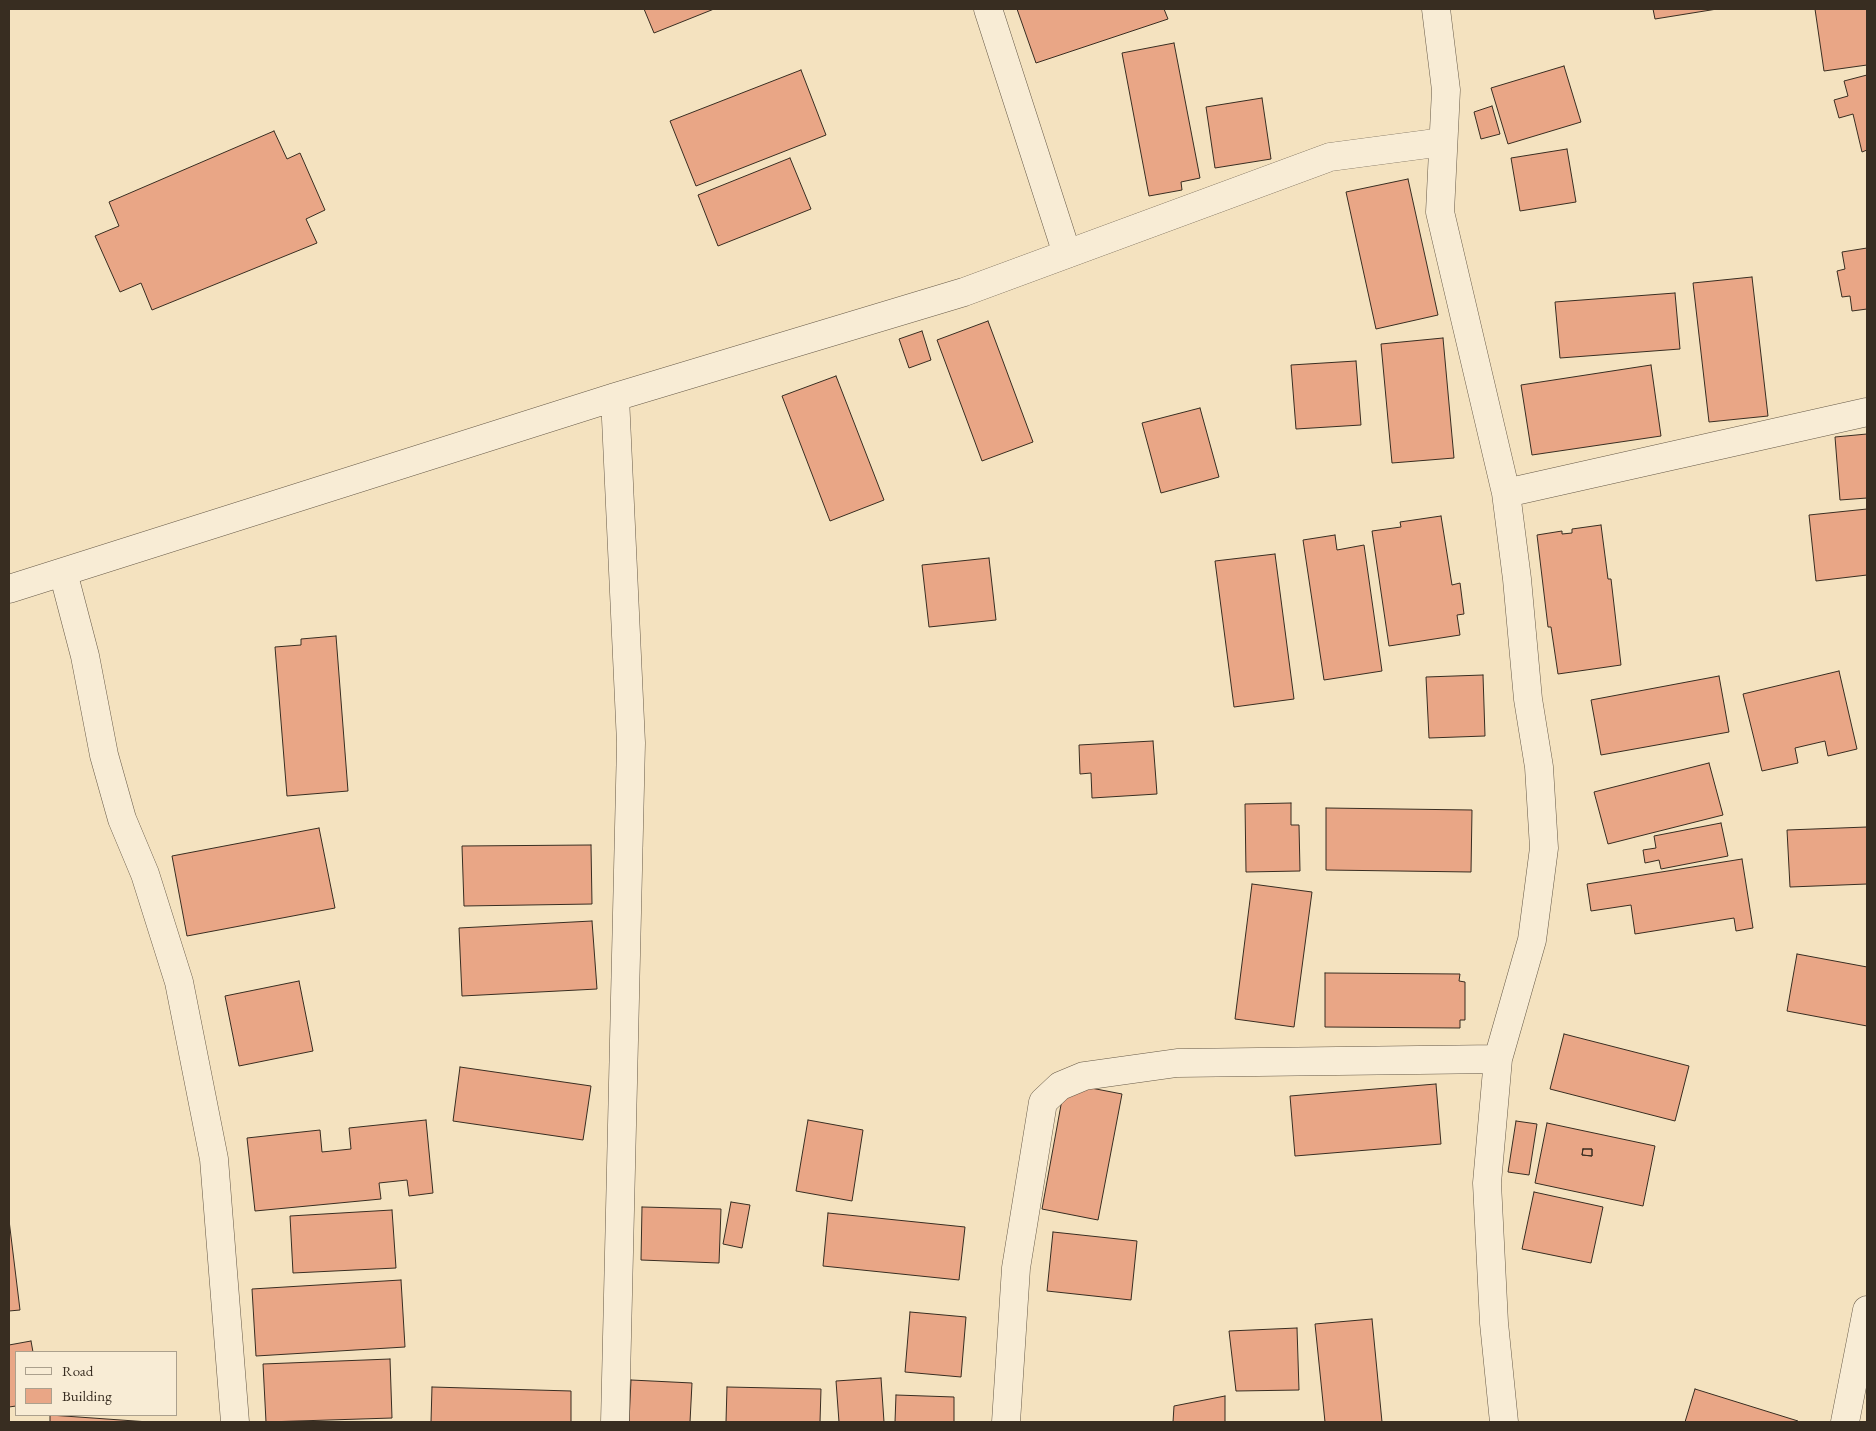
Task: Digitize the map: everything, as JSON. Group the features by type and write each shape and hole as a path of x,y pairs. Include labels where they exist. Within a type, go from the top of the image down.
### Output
{"street":[{"path":"988,9 1067,254"},
{"path":"1436,9 1446,90 1440,212 1506,493 1517,579 1528,699 1539,767 1544,848 1532,940 1498,1059 1487,1183 1494,1323 1504,1422"},
{"path":"9,589 614,397 964,292 1330,157 1443,142"},
{"path":"614,397 631,743 615,1422"},
{"path":"1506,493 1867,412"},
{"path":"63,572 85,656 104,755 119,810 145,874 179,982 214,1159 236,1422"},
{"path":"1006,1422 1016,1268 1043,1102 1060,1086 1084,1076 1177,1063 1498,1059"},
{"path":"1845,1422 1867,1310"}],"building":[{"path":"644,9 714,9 654,33"},
{"path":"1017,9 1164,9 1168,19 1036,63"},
{"path":"1653,9 1717,9 1655,19"},
{"path":"1815,9 1867,9 1867,65 1824,71"},
{"path":"1174,43 1200,178 1181,182 1182,190 1149,196 1122,53"},
{"path":"1564,66 1581,122 1508,144 1491,88"},
{"path":"801,70 826,135 696,186 670,121"},
{"path":"1867,75 1867,150 1862,152 1853,114 1839,118 1834,100 1848,96 1844,81"},
{"path":"1262,98 1271,159 1215,168 1206,107"},
{"path":"1492,106 1500,134 1481,139 1474,112"},
{"path":"274,131 287,159 300,153 325,210 306,219 317,243 152,310 141,283 120,292 95,236 119,226 109,202"},
{"path":"1567,149 1576,202 1520,211 1511,158"},
{"path":"790,158 811,209 718,246 698,195"},
{"path":"1408,179 1438,315 1376,329 1346,192"},
{"path":"1867,248 1867,309 1852,311 1850,296 1842,297 1837,271 1845,269 1842,252"},
{"path":"1752,277 1768,416 1709,422 1693,283"},
{"path":"1675,293 1680,349 1560,358 1555,302"},
{"path":"988,321 1033,442 982,461 937,340"},
{"path":"922,331 931,360 909,368 899,339"},
{"path":"1443,338 1454,458 1392,463 1381,344"},
{"path":"1356,361 1361,425 1296,429 1291,365"},
{"path":"1651,365 1661,436 1532,455 1521,385"},
{"path":"836,376 884,500 830,521 782,396"},
{"path":"1200,408 1219,477 1161,493 1142,423"},
{"path":"1867,434 1867,498 1840,500 1835,437"},
{"path":"1867,509 1867,575 1816,581 1809,515"},
{"path":"1441,516 1452,585 1460,583 1464,614 1457,615 1460,635 1389,646 1372,531 1401,527 1400,522"},
{"path":"1601,525 1608,579 1611,579 1621,665 1558,674 1551,627 1548,627 1537,535 1562,531 1562,534 1572,533 1572,529"},
{"path":"1335,535 1337,550 1364,545 1382,671 1324,680 1303,540"},
{"path":"1275,554 1294,699 1234,707 1215,561"},
{"path":"989,558 996,620 929,627 922,565"},
{"path":"336,636 348,791 287,796 275,647 301,645 301,639"},
{"path":"1839,671 1857,749 1828,756 1825,741 1795,748 1798,763 1762,771 1743,694"},
{"path":"1483,675 1485,736 1429,738 1426,677"},
{"path":"1719,676 1729,732 1601,755 1591,700"},
{"path":"1153,741 1157,794 1092,798 1091,773 1080,774 1079,745"},
{"path":"1709,763 1723,815 1608,844 1594,792"},
{"path":"1291,803 1291,825 1299,825 1300,871 1246,872 1245,804"},
{"path":"1326,808 1472,810 1471,872 1326,870"},
{"path":"1721,823 1728,856 1661,869 1659,860 1645,863 1643,850 1656,848 1654,836"},
{"path":"1867,827 1867,884 1790,887 1787,830"},
{"path":"319,828 335,908 187,936 172,856"},
{"path":"591,845 592,904 464,906 462,846"},
{"path":"1742,859 1753,928 1736,931 1734,918 1635,934 1631,905 1591,911 1587,884"},
{"path":"1252,884 1312,892 1294,1027 1235,1019"},
{"path":"592,921 597,989 462,996 459,928"},
{"path":"1797,954 1867,967 1867,1026 1787,1011"},
{"path":"1325,973 1460,974 1459,981 1465,982 1465,1020 1460,1020 1460,1028 1325,1027"},
{"path":"299,981 313,1051 239,1066 225,996"},
{"path":"1564,1034 1689,1066 1675,1121 1550,1089"},
{"path":"460,1067 591,1086 583,1140 453,1121"},
{"path":"1065,1083 1122,1094 1098,1220 1042,1209"},
{"path":"1436,1084 1441,1144 1295,1156 1290,1096"},
{"path":"426,1120 433,1193 409,1196 407,1180 379,1183 381,1199 255,1211 247,1138 320,1130 322,1152 351,1149 349,1128"},
{"path":"808,1120 863,1130 852,1201 796,1191"},
{"path":"1516,1121 1537,1124 1529,1175 1508,1172"},
{"path":"1547,1123 1655,1146 1643,1206 1535,1183","holes":["1583,1149 1592,1149 1592,1156 1582,1155"]},
{"path":"1583,1149 1592,1149 1592,1156 1582,1155"},
{"path":"1534,1192 1603,1207 1591,1263 1522,1249"},
{"path":"731,1202 750,1205 742,1248 723,1244"},
{"path":"642,1207 721,1209 719,1263 641,1260"},
{"path":"392,1210 396,1268 293,1273 290,1216"},
{"path":"828,1213 965,1227 959,1280 823,1266"},
{"path":"9,1220 20,1310 9,1311"},
{"path":"1053,1232 1137,1241 1131,1300 1047,1291"},
{"path":"401,1280 405,1347 256,1356 252,1289"},
{"path":"910,1312 966,1317 961,1377 905,1372"},
{"path":"1372,1319 1382,1422 1325,1422 1315,1324"},
{"path":"1297,1328 1299,1390 1236,1391 1229,1331"},
{"path":"31,1341 33,1351 15,1351 15,1406 9,1407 9,1345"},
{"path":"390,1359 392,1418 266,1422 263,1364"},
{"path":"881,1378 884,1422 839,1422 836,1381"},
{"path":"631,1380 692,1383 690,1422 629,1422"},
{"path":"432,1387 571,1391 571,1422 431,1422"},
{"path":"727,1387 821,1389 820,1422 726,1422"},
{"path":"1695,1389 1798,1421 1685,1422"},
{"path":"896,1395 954,1397 954,1422 895,1422"},
{"path":"1225,1396 1225,1422 1173,1422 1174,1406"},
{"path":"50,1416 64,1416 149,1422 50,1422"}]}
